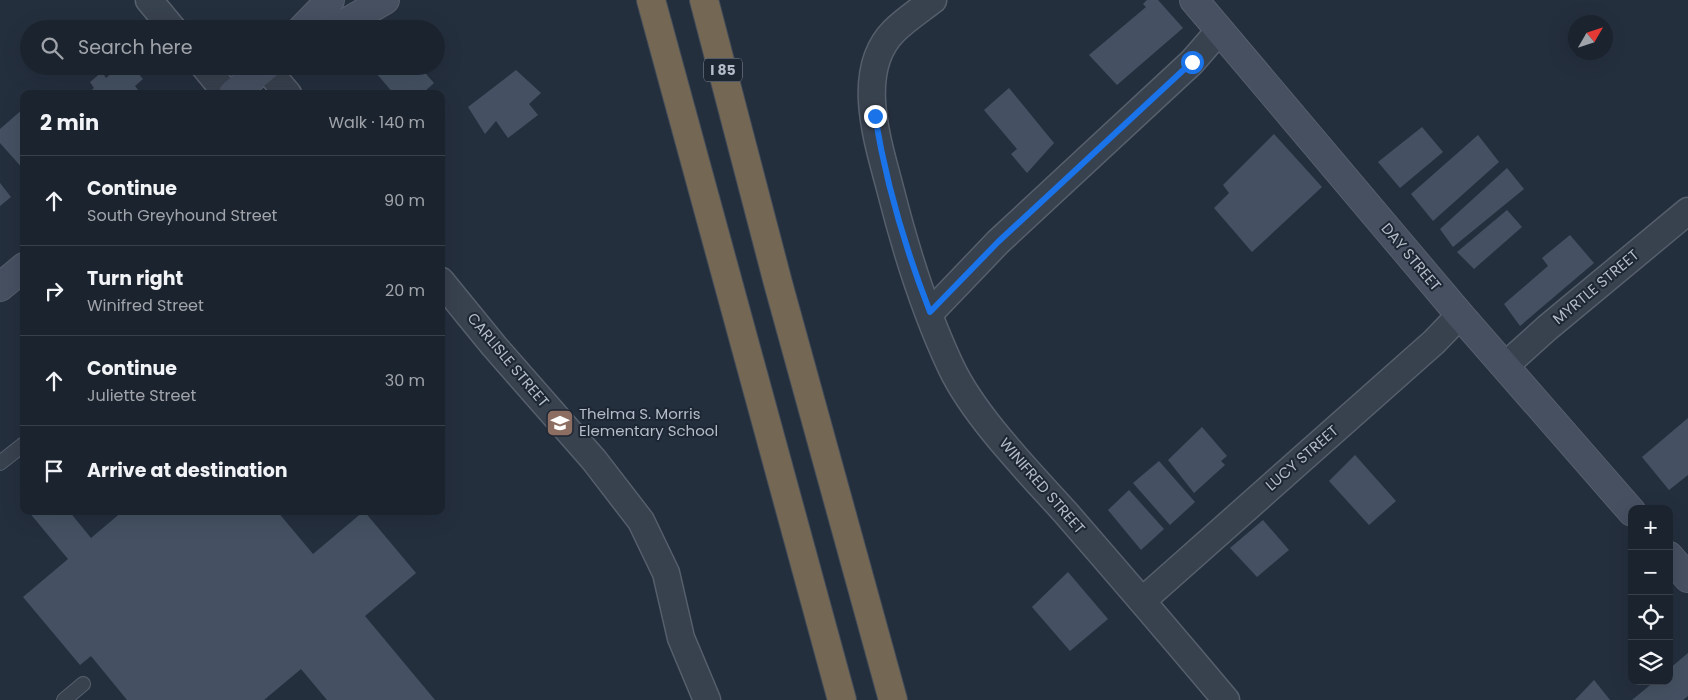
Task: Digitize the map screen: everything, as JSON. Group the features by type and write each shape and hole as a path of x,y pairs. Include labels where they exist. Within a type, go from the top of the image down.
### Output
{"highway":[{"path":"651,0 842,700"},
{"name":"I 85","path":"704,0 742,139 780,292 892,700"}],"street":[{"path":"149,0 166,20"},
{"path":"311,20 330,0"},
{"path":"351,20 386,0"},
{"name":"WINIFRED STREET","path":"933,0 894,32 884,44 874,73 873,96 880,148 904,243 952,368 981,413 1028,471 1142,600 1226,700"},
{"name":"DAY STREET","path":"1194,0 1460,315 1506,365 1628,507"},
{"path":"930,312 998,242 1192,62 1219,31"},
{"path":"211,75 224,90"},
{"path":"238,90 256,75"},
{"path":"273,75 285,90"},
{"name":"MYRTLE STREET","path":"1506,365 1547,328 1688,211"},
{"path":"0,287 20,270"},
{"name":"CARLISLE STREET","path":"445,285 622,494 641,520 656,550 670,589 682,638 707,700"},
{"name":"LUCY STREET","path":"1142,600 1434,342 1460,315"},
{"path":"1673,561 1688,578"}],"lane":[{"path":"0,463 20,447"},
{"path":"64,700 83,684"}],"building":[{"path":"1147,0 1158,0 1183,28 1117,85 1089,55 1146,7 1143,4"},
{"path":"516,70 541,93 529,104 538,115 508,138 496,121 485,134 468,107"},
{"path":"98,75 104,75 106,78 109,75 140,75 143,79 135,86 138,90 92,90 94,88 90,82"},
{"path":"378,75 427,75 434,83 426,90 391,90"},
{"path":"1009,88 1054,143 1027,173 1011,154 1017,149 984,110"},
{"path":"20,112 20,166 0,143 0,129"},
{"path":"1422,127 1443,152 1400,188 1378,162"},
{"path":"1274,134 1322,187 1252,252 1214,208 1229,193 1223,185"},
{"path":"1478,135 1499,162 1433,221 1411,194"},
{"path":"1507,168 1524,189 1453,247 1440,229"},
{"path":"0,183 11,197 0,206"},
{"path":"1507,210 1522,227 1474,269 1457,252"},
{"path":"1570,235 1594,263 1520,326 1504,304 1548,266 1542,258"},
{"path":"1688,418 1688,475 1669,490 1642,457"},
{"path":"1202,427 1227,456 1221,461 1225,465 1194,493 1168,460"},
{"path":"1355,455 1396,501 1369,525 1329,481"},
{"path":"1159,461 1195,502 1170,525 1133,483"},
{"path":"1129,490 1164,529 1141,550 1108,510"},
{"path":"31,515 72,515 91,538 118,515 280,515 313,554 359,515 367,515 416,573 365,616 435,700 327,700 301,669 264,700 127,700 91,656 80,665 23,597 68,559"},
{"path":"1263,520 1289,550 1257,577 1230,548"},
{"path":"1068,572 1108,619 1070,651 1032,607"},
{"path":"1688,653 1688,696 1683,700 1632,700 1650,685 1673,685 1673,666"},
{"path":"1594,680 1610,700 1575,700"}],"place":[{"name":"Thelma S. Morris Elementary School","path":"560,423"}],"route":[{"path":"875,116 880,148 906,251 930,312 998,242 1192,62"}]}
